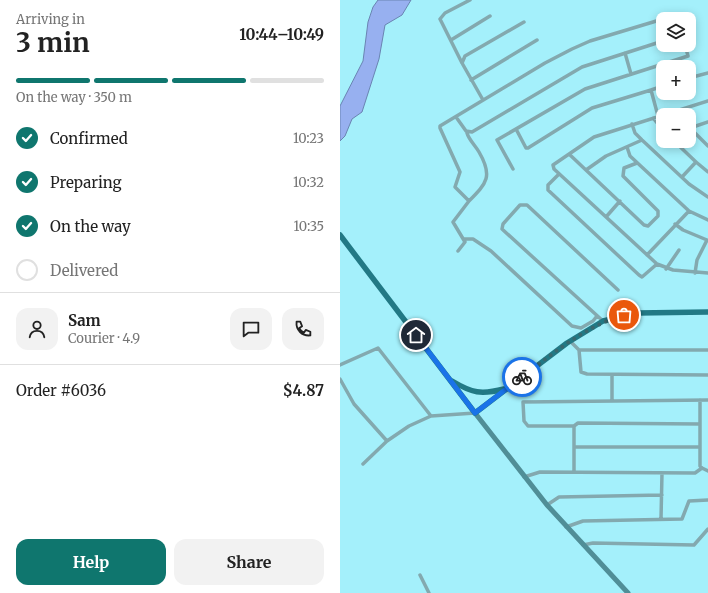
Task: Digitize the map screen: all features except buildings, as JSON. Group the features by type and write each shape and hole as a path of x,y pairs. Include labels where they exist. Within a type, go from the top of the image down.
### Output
{"main road":[{"path":"340,235 524,477 566,527 628,593"},
{"path":"475,413 570,341 603,321 637,313 708,312"},
{"path":"448,378 466,389 480,393 487,393 508,388"}],"street":[{"path":"470,0 441,17 462,63 483,100"},
{"path":"451,40 490,16"},
{"path":"469,201 455,187 460,176 460,172 440,128 442,124 545,63 572,49 590,41 656,21"},
{"path":"462,63 466,56 524,22"},
{"path":"471,80 537,40"},
{"path":"468,133 582,67 656,43"},
{"path":"513,169 497,140 585,89 688,56 687,52"},
{"path":"624,53 631,74"},
{"path":"696,76 708,73"},
{"path":"516,129 528,148 592,108 656,88"},
{"path":"651,90 656,109"},
{"path":"685,108 708,101"},
{"path":"456,117 468,133 486,168 487,177 484,185 469,201 453,222 464,239 464,245 458,251"},
{"path":"656,117 594,137 553,165 559,174 657,264 666,269 695,273 708,273"},
{"path":"653,118 656,122"},
{"path":"696,126 708,122"},
{"path":"632,124 635,133 642,140 697,191 708,197"},
{"path":"696,134 708,146"},
{"path":"586,170 606,156 642,140"},
{"path":"627,147 630,156 689,211 708,220"},
{"path":"681,148 708,172"},
{"path":"569,154 646,226 650,225 658,216 658,211 623,176 624,168 637,163"},
{"path":"682,177 696,162"},
{"path":"559,174 548,185 548,190 639,275 642,277 646,275 657,264"},
{"path":"606,216 620,202"},
{"path":"603,321 502,229 502,224 520,205 527,205 618,290"},
{"path":"647,255 689,211"},
{"path":"675,224 682,230 707,240 697,260 695,273"},
{"path":"464,239 473,239 491,251 572,326 581,328 593,321 597,316"},
{"path":"666,269 679,250"},
{"path":"570,341 579,350 581,372 587,374 708,375"},
{"path":"340,365 378,348 431,416"},
{"path":"579,350 708,350"},
{"path":"612,375 612,400"},
{"path":"340,379 354,404 387,441"},
{"path":"700,400 700,466 708,471"},
{"path":"700,424 578,423 574,426 528,426 524,421 523,402 708,400"},
{"path":"363,464 387,441 409,426 431,416 475,413"},
{"path":"574,426 574,472"},
{"path":"574,448 699,448"},
{"path":"524,477 540,472 695,473 702,468"},
{"path":"661,519 662,473"},
{"path":"547,504 559,497 662,495"},
{"path":"566,527 583,521 682,519 690,501 708,500"},
{"path":"583,545 593,543 694,545 708,529"},
{"path":"420,575 428,593"}],"water":[{"path":"378,0 411,0 402,15 385,25 379,59 362,112 352,119 345,136 340,141 340,106 363,61 368,22 373,7"}],"way so far":[{"path":"522,377 586,330 603,321 624,315"}],"route":[{"path":"416,335 475,413 522,377"}]}
